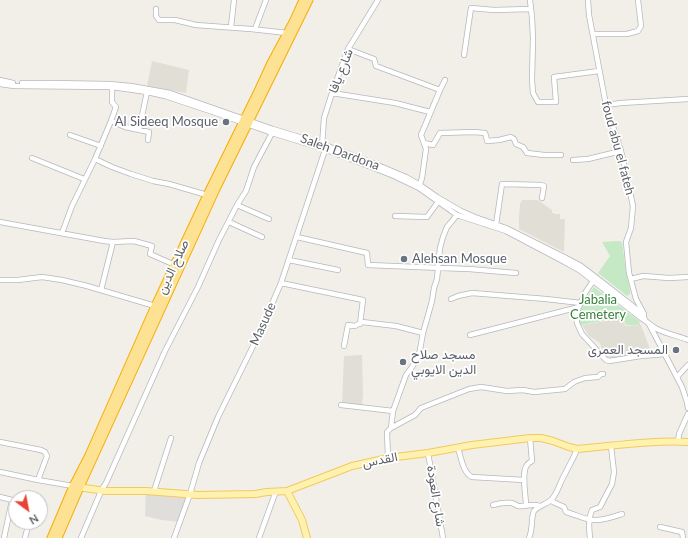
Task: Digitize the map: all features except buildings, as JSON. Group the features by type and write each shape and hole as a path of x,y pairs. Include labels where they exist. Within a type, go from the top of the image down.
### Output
{"highway":[{"name":"صلاح الدين","path":"51,538 216,189 271,63 303,0"},
{"name":"صلاح الدين","path":"58,538 76,486 155,306 207,195 309,0"}],"main road":[{"name":"القدس","path":"76,486 106,491 154,491 222,495 255,494 287,491 352,466 388,458 530,438 541,438 577,449 678,441 688,442"},
{"path":"287,491 302,520 307,538"}],"street":[{"path":"231,27 234,0"},
{"path":"255,29 266,0"},
{"name":"شارع يافا","path":"323,147 324,118 348,49 378,0"},
{"path":"530,0 532,18 533,93 538,102 556,102 554,77 599,71"},
{"name":"foud abu el fateh","path":"588,0 589,15 594,34 599,71 606,105 621,151 633,206 631,228 626,242 629,273 636,299 646,321 666,354 682,386 688,408"},
{"path":"594,34 627,34 638,31 641,26 638,0"},
{"path":"464,55 472,8 494,10 530,9"},
{"path":"156,9 156,16 159,20 175,20 196,24 255,29 287,34"},
{"path":"348,49 374,59 376,66 382,69 440,90"},
{"name":"Saleh Dardona","path":"0,80 22,84 109,84 131,86 170,93 246,121 272,133 323,147"},
{"path":"419,187 422,178 426,149 421,135 445,80"},
{"name":"Saleh Dardona","path":"0,84 14,86 112,87 147,92 184,101 273,129 323,147 419,187 461,211 515,232 581,266 643,314 646,321"},
{"path":"62,233 72,206 111,122 116,107 112,102 112,87"},
{"path":"139,130 147,92"},
{"path":"332,93 395,103 430,112"},
{"path":"606,105 688,99"},
{"path":"111,122 125,127 149,132 148,140"},
{"path":"424,143 433,145 440,133 474,132 484,133 487,141 511,137 514,139 516,144 523,147 527,153 561,155"},
{"path":"81,538 165,351 198,287 219,240 246,191 254,167 272,133"},
{"path":"70,135 101,146"},
{"name":"Masude","path":"174,538 190,494 199,463 218,417 256,341 281,283 297,236 323,147"},
{"path":"573,160 588,159 621,151"},
{"path":"32,158 84,179"},
{"path":"95,159 131,174 207,195"},
{"path":"496,225 502,184 544,186 542,198"},
{"name":"Saleh Dardona","path":"419,187 457,215 496,225 579,270 656,328 667,334 688,340"},
{"path":"395,216 427,217 438,202"},
{"path":"237,205 269,219"},
{"path":"391,428 393,411 406,375 419,355 423,333 432,301 440,248 446,227 457,215"},
{"path":"0,222 112,242 134,241 152,246 150,254 175,265"},
{"path":"229,222 262,237"},
{"path":"297,236 368,253 368,265 468,269 516,273"},
{"path":"101,290 112,242"},
{"path":"289,260 338,270"},
{"path":"631,280 643,276 668,278 688,277"},
{"path":"0,280 18,280 42,277 62,280 155,306"},
{"path":"593,281 585,293 576,314 577,323 582,334 608,361 666,354"},
{"path":"281,283 363,300 360,324"},
{"path":"451,299 472,293 546,299 580,305"},
{"path":"470,335 580,305"},
{"path":"344,346 348,325 355,326 362,322 396,326 423,333"},
{"path":"677,377 688,365"},
{"path":"388,458 387,432 391,428 415,415 421,408 438,400 469,389 480,388 534,392 565,389 574,382 585,378 598,377 603,374"},
{"path":"341,405 393,411"},
{"path":"678,441 679,434 688,414"},
{"path":"154,491 171,438"},
{"path":"526,505 524,471 532,460 530,438"},
{"path":"0,442 45,452 47,456 38,480"},
{"path":"590,538 589,519 592,510 600,507 612,484 614,472 611,446"},
{"path":"458,448 469,476 524,480"},
{"path":"529,538 532,529 532,517 534,511 552,499 575,456 577,449"},
{"name":"شارع العودة","path":"428,453 443,538"},
{"path":"0,472 76,486"},
{"path":"259,538 276,491"},
{"path":"552,499 553,502 564,507 566,512 591,520 597,521 622,514"},
{"path":"493,505 506,502 518,506 540,506"},
{"path":"4,538 8,523"},
{"path":"660,527 682,532 683,538"}],"shaded area":[{"path":"152,61 189,70 186,93 147,86"},
{"path":"522,200 538,200 552,210 552,213 560,214 560,219 565,219 564,252 519,229 520,204"},
{"path":"624,318 625,326 641,325 652,354 609,360 603,352 600,343 589,336 582,325"},
{"path":"362,355 362,406 342,404 344,356"},
{"path":"146,491 188,495 181,522 161,520 145,516"}],"green space":[{"name":"Jabalia Cemetery","path":"602,242 622,242 630,291 630,294 627,296 598,273 610,256"},
{"name":"Jabalia Cemetery","path":"594,287 639,321 640,325 626,325 624,317 580,325 578,314 583,303"}],"place":[{"name":"Al Sideeq Mosque","path":"226,122"},
{"name":"Alehsan Mosque","path":"404,259"},
{"name":"المسجد العمرى","path":"676,350"},
{"name":"مسجد صلاح الدين الايوبي","path":"403,362"}]}
